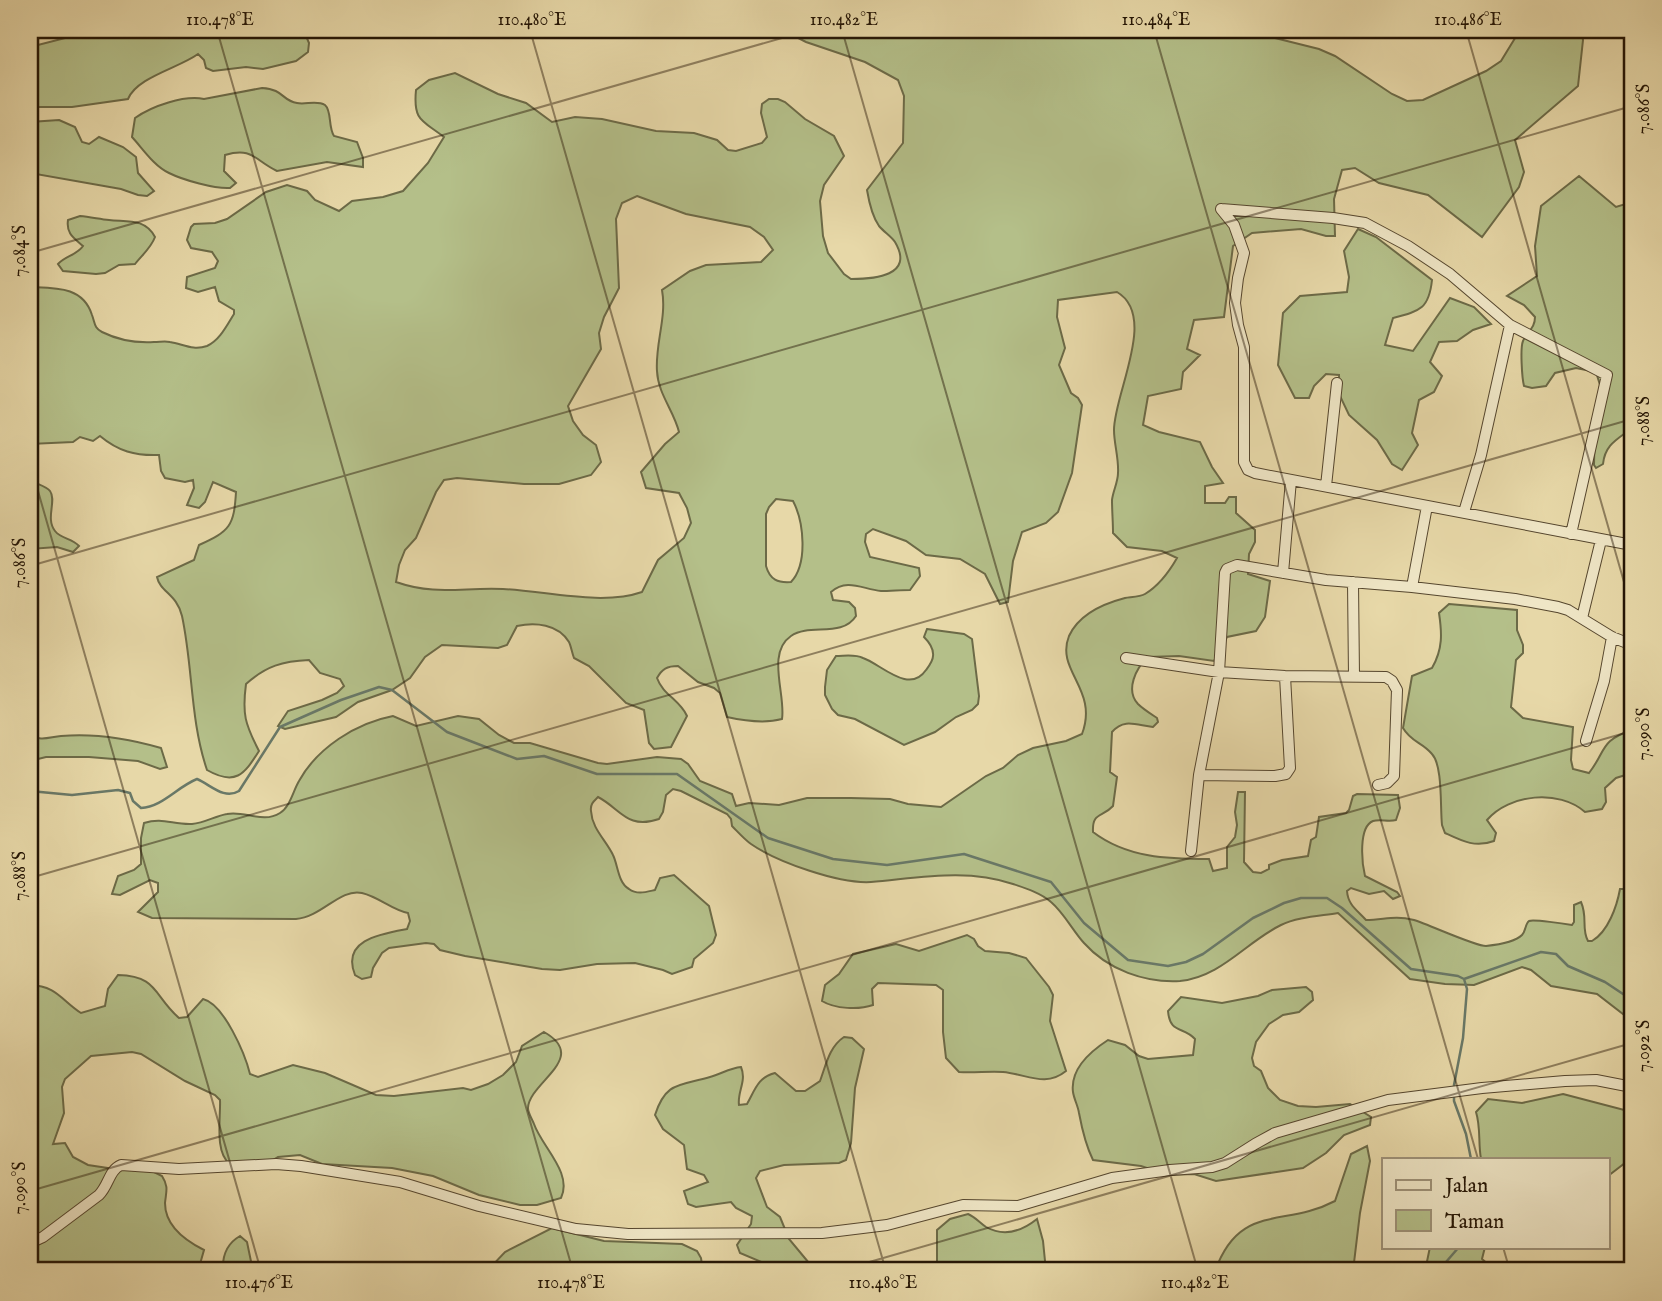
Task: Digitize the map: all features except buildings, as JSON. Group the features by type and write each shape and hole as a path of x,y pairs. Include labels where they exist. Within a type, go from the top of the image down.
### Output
{"street":[{"path":"1571,534 1607,374 1510,325 1450,274 1408,246 1365,223 1221,209 1234,225 1244,253 1235,303 1244,347 1244,463 1248,470 1255,473 1601,540 1632,545"},
{"path":"1464,512 1483,448 1510,325"},
{"path":"1325,486 1338,383"},
{"path":"1283,573 1291,480"},
{"path":"1412,587 1427,506"},
{"path":"1582,618 1601,540"},
{"path":"1191,851 1199,775 1219,672 1224,573 1227,569 1237,565 1558,607 1632,645"},
{"path":"1353,582 1354,677"},
{"path":"1586,741 1604,681 1612,637"},
{"path":"1126,658 1219,672 1386,677 1397,690 1394,776 1387,783 1378,785"},
{"path":"1199,775 1286,774 1290,768 1285,676"},
{"path":"30,1243 43,1237 99,1195 107,1187 114,1169 121,1165 179,1169 276,1164 301,1166 379,1178 528,1218 598,1232 822,1233 914,1220 963,1205 1018,1206 1112,1178 1212,1167 1226,1163 1275,1133 1388,1100 1565,1081 1596,1080 1632,1087"}],"green space":[{"path":"123,30 310,30 306,36 309,43 308,52 296,61 263,69 246,67 213,71 206,68 204,60 198,54 149,79 133,91 128,99 72,107 30,107 30,47 69,37 95,36"},
{"path":"792,30 1221,30 1271,37 1319,49 1335,56 1407,101 1423,100 1486,71 1501,61 1520,30 1581,30 1583,40 1578,86 1515,140 1524,172 1519,187 1482,237 1428,195 1379,183 1355,168 1342,170 1334,199 1335,236 1301,229 1252,233 1233,246 1224,317 1194,320 1187,349 1200,355 1183,372 1181,389 1148,396 1143,425 1159,432 1200,442 1223,483 1205,486 1205,503 1225,503 1229,497 1236,497 1236,513 1255,530 1255,542 1249,554 1248,574 1270,581 1265,617 1256,631 1227,637 1214,661 1179,656 1148,657 1144,662 1136,673 1132,692 1138,704 1157,718 1158,722 1153,727 1121,725 1112,732 1110,772 1117,777 1113,806 1096,818 1093,832 1106,841 1134,852 1163,857 1209,859 1213,871 1227,868 1227,847 1235,837 1237,825 1235,812 1238,792 1245,792 1244,862 1253,872 1261,873 1269,869 1269,865 1282,860 1308,856 1311,840 1316,837 1319,817 1346,813 1353,796 1398,795 1400,808 1396,820 1376,820 1368,825 1363,838 1362,855 1365,876 1400,896 1393,899 1384,891 1369,894 1351,888 1347,891 1349,900 1366,920 1414,920 1486,946 1505,943 1519,937 1529,921 1572,925 1574,905 1581,902 1586,936 1588,941 1592,941 1607,925 1620,889 1624,889 1624,909 1632,915 1632,1021 1597,994 1551,986 1531,970 1522,967 1474,985 1410,979 1338,913 1287,922 1268,932 1221,966 1195,978 1167,981 1141,977 1104,961 1080,938 1056,906 1033,891 978,876 858,882 826,876 762,851 732,826 727,814 673,789 666,795 659,819 648,822 625,817 598,797 591,809 594,823 613,855 625,886 638,892 655,890 660,878 674,875 709,906 716,935 713,943 694,959 692,967 672,974 635,963 597,964 560,970 542,969 465,956 440,950 434,944 426,943 389,948 382,953 371,977 362,979 355,975 352,963 358,946 386,933 407,929 410,921 408,913 368,895 346,895 314,913 296,919 152,918 138,912 158,892 158,883 150,880 120,895 112,894 118,876 141,864 144,823 157,821 192,824 233,813 274,816 286,807 307,769 327,748 365,724 393,716 416,726 458,716 479,719 514,743 530,743 598,763 657,757 681,759 700,781 732,794 736,806 749,803 779,805 807,798 851,798 890,799 908,804 941,807 986,776 1003,768 1018,755 1082,734 1086,718 1085,705 1082,692 1071,671 1066,648 1073,628 1092,611 1108,603 1145,594 1164,578 1177,558 1162,551 1127,547 1113,533 1112,500 1118,468 1114,430 1134,336 1134,318 1129,303 1117,292 1058,300 1057,317 1065,348 1059,365 1071,393 1082,405 1072,473 1058,512 1046,523 1022,532 1013,561 1008,602 1000,604 985,574 960,559 926,555 906,541 873,529 866,534 865,542 870,557 919,568 920,576 910,590 881,591 849,585 831,592 833,600 849,602 855,608 856,616 843,627 799,632 784,643 778,663 782,719 754,721 727,717 720,693 714,688 698,682 678,666 665,669 657,678 663,689 687,716 671,747 654,749 649,743 644,710 626,703 589,666 574,658 569,642 559,631 531,624 517,626 507,645 498,648 442,645 425,657 410,678 392,690 358,702 336,717 285,729 278,726 288,711 322,700 337,693 344,686 340,679 320,673 309,660 283,663 268,669 246,684 246,719 259,751 238,776 217,775 207,770 201,751 180,609 157,577 194,560 199,545 224,531 232,520 236,492 213,482 205,502 199,508 187,505 194,488 193,480 185,482 165,478 161,471 159,455 127,452 100,436 93,441 80,437 73,442 30,444 30,287 67,290 75,294 88,306 97,329 114,337 141,342 207,346 223,332 234,310 219,301 215,287 198,292 186,288 187,277 215,268 218,261 212,252 191,248 187,240 191,227 194,224 215,223 227,219 266,192 287,185 307,191 315,200 339,211 352,201 403,191 428,163 444,137 425,123 418,114 416,90 429,80 455,73 498,94 526,103 552,122 575,117 602,119 656,131 694,133 717,140 728,150 736,151 762,143 767,137 761,113 762,104 769,99 785,102 805,119 834,136 844,156 824,185 820,201 823,236 828,253 851,279 889,273 896,269 900,262 900,253 895,242 877,222 867,190 903,143 904,96 898,80 865,62 798,38","holes":["637,196 686,214 750,227 764,237 773,250 761,262 706,265 690,271 662,290 663,310 657,371 660,387 679,432 641,472 646,488 679,493 691,523 684,538 658,560 642,592 626,596 592,598 503,589 437,590 396,582 405,550 416,538 444,480 457,478 559,484 591,475 601,462 596,445 583,435 573,421 568,406 601,349 599,333 619,288 616,219 622,203","776,499 793,501 802,531 800,565 791,582 775,580 766,566 766,514"]},
{"path":"262,88 275,90 292,102 325,105 329,111 334,136 357,142 363,158 363,167 327,162 277,171 253,156 234,153 225,155 224,171 236,183 230,188 216,187 169,173 154,162 132,137 135,118 150,109 178,100 204,99"},
{"path":"59,120 75,127 82,142 89,144 99,137 123,147 136,157 138,173 154,191 147,196 138,195 121,189 30,173 30,122"},
{"path":"1579,176 1616,207 1632,202 1632,428 1613,443 1606,451 1603,464 1596,468 1595,416 1600,385 1596,372 1576,368 1555,373 1546,386 1524,386 1522,345 1535,317 1524,305 1507,296 1537,276 1535,246 1541,206"},
{"path":"80,216 135,222 146,227 155,237 135,264 119,265 105,273 96,274 63,271 58,264 83,246 68,229 68,220"},
{"path":"1358,229 1376,237 1432,280 1431,290 1422,307 1393,318 1385,345 1413,351 1450,298 1474,307 1491,324 1473,330 1457,341 1439,342 1430,362 1442,376 1434,392 1419,400 1412,433 1418,445 1402,470 1392,464 1377,440 1349,415 1340,396 1339,375 1326,374 1314,386 1309,398 1295,398 1278,365 1283,313 1300,296 1347,292 1349,277 1344,251"},
{"path":"30,480 50,491 52,526 57,534 79,546 73,552 57,547 30,549"},
{"path":"1449,604 1517,610 1517,630 1523,653 1516,660 1511,707 1523,718 1573,727 1573,769 1589,773 1609,742 1632,730 1632,773 1616,778 1605,788 1606,802 1602,809 1585,812 1562,800 1534,798 1508,805 1487,820 1496,833 1494,841 1475,844 1445,833 1436,760 1403,728 1412,676 1432,668 1441,641 1439,613"},
{"path":"927,629 964,634 972,639 979,696 978,704 972,710 956,717 935,732 904,745 855,719 838,715 832,709 825,695 825,687 827,670 836,656 860,657 895,676 912,680 926,670 932,660 932,648 924,637"},
{"path":"30,734 41,738 74,735 125,739 161,748 167,767 160,769 138,761 89,757 46,757 30,761"},
{"path":"967,935 985,951 1026,958 1049,987 1053,995 1050,1021 1066,1071 1051,1079 1036,1079 1003,1072 959,1072 946,1058 943,990 936,985 878,983 872,989 873,1005 861,1008 840,1007 822,1001 825,985 839,974 853,954 896,944 919,951"},
{"path":"118,975 131,976 148,983 179,1018 187,1017 203,999 211,1003 226,1020 244,1055 250,1074 258,1077 293,1065 325,1073 376,1095 394,1096 463,1088 471,1090 488,1084 503,1075 516,1062 522,1046 544,1032 557,1042 561,1051 559,1061 531,1098 528,1110 560,1170 564,1189 561,1198 537,1205 520,1205 479,1195 433,1176 392,1168 322,1164 300,1155 278,1157 257,1170 236,1167 225,1159 222,1152 219,1134 220,1100 215,1095 185,1081 141,1054 132,1052 91,1056 65,1079 62,1087 64,1113 53,1144 65,1143 73,1157 88,1165 121,1170 146,1168 162,1176 166,1186 165,1203 169,1219 178,1232 204,1250 198,1271 30,1271 30,985 53,991 81,1013 105,1006 108,989"},
{"path":"1306,987 1312,992 1313,1000 1299,1012 1283,1015 1269,1024 1256,1042 1252,1058 1254,1066 1261,1071 1268,1088 1280,1100 1298,1106 1350,1104 1371,1117 1370,1125 1344,1135 1326,1153 1303,1168 1216,1181 1194,1174 1168,1175 1141,1166 1093,1160 1083,1131 1073,1084 1078,1068 1095,1050 1108,1040 1125,1045 1139,1056 1148,1059 1193,1055 1195,1039 1174,1027 1169,1018 1168,1011 1181,997 1222,1003 1258,996 1272,990"},
{"path":"844,1037 852,1038 864,1049 855,1088 851,1143 846,1160 839,1163 784,1165 760,1171 756,1178 767,1207 780,1217 789,1239 809,1263 810,1271 775,1271 740,1253 737,1245 751,1224 752,1216 736,1208 731,1202 696,1207 688,1204 684,1191 708,1182 704,1175 687,1169 684,1145 663,1129 655,1115 669,1090 741,1067 743,1077 739,1105 747,1104 761,1081 775,1073 796,1091 805,1091 820,1081 831,1051"},
{"path":"1563,1094 1632,1112 1632,1167 1625,1163 1610,1174 1610,1158 1481,1158 1476,1112 1488,1099 1522,1103"},
{"path":"1367,1146 1370,1161 1353,1271 1215,1271 1225,1249 1237,1235 1251,1226 1265,1220 1316,1209 1335,1201 1351,1154"},
{"path":"968,1214 986,1227 999,1232 1025,1227 1037,1219 1043,1241 1046,1271 937,1271 937,1230 950,1219"},
{"path":"552,1228 604,1241 682,1244 697,1251 703,1271 487,1271 505,1252"},
{"path":"240,1236 247,1242 253,1271 223,1271 226,1251"},
{"path":"1430,1248 1485,1248 1482,1259 1496,1271 1425,1271"}],"waterway":[{"path":"30,791 72,795 118,790 130,793 133,801 141,808 156,804 197,779 223,793 233,793 239,791 280,727 341,700 379,687 392,690 447,732 517,759 544,756 597,774 677,774 768,838 833,859 887,865 964,854 1051,882 1084,923 1128,960 1168,966 1186,962 1203,954 1253,918 1284,903 1301,898 1327,898 1411,969 1464,979 1541,952 1556,954 1568,966 1605,982 1632,1000"},
{"path":"1464,979 1467,989 1463,1038 1454,1085 1454,1101 1466,1134 1471,1158"},
{"path":"1441,1271 1458,1248"}]}
